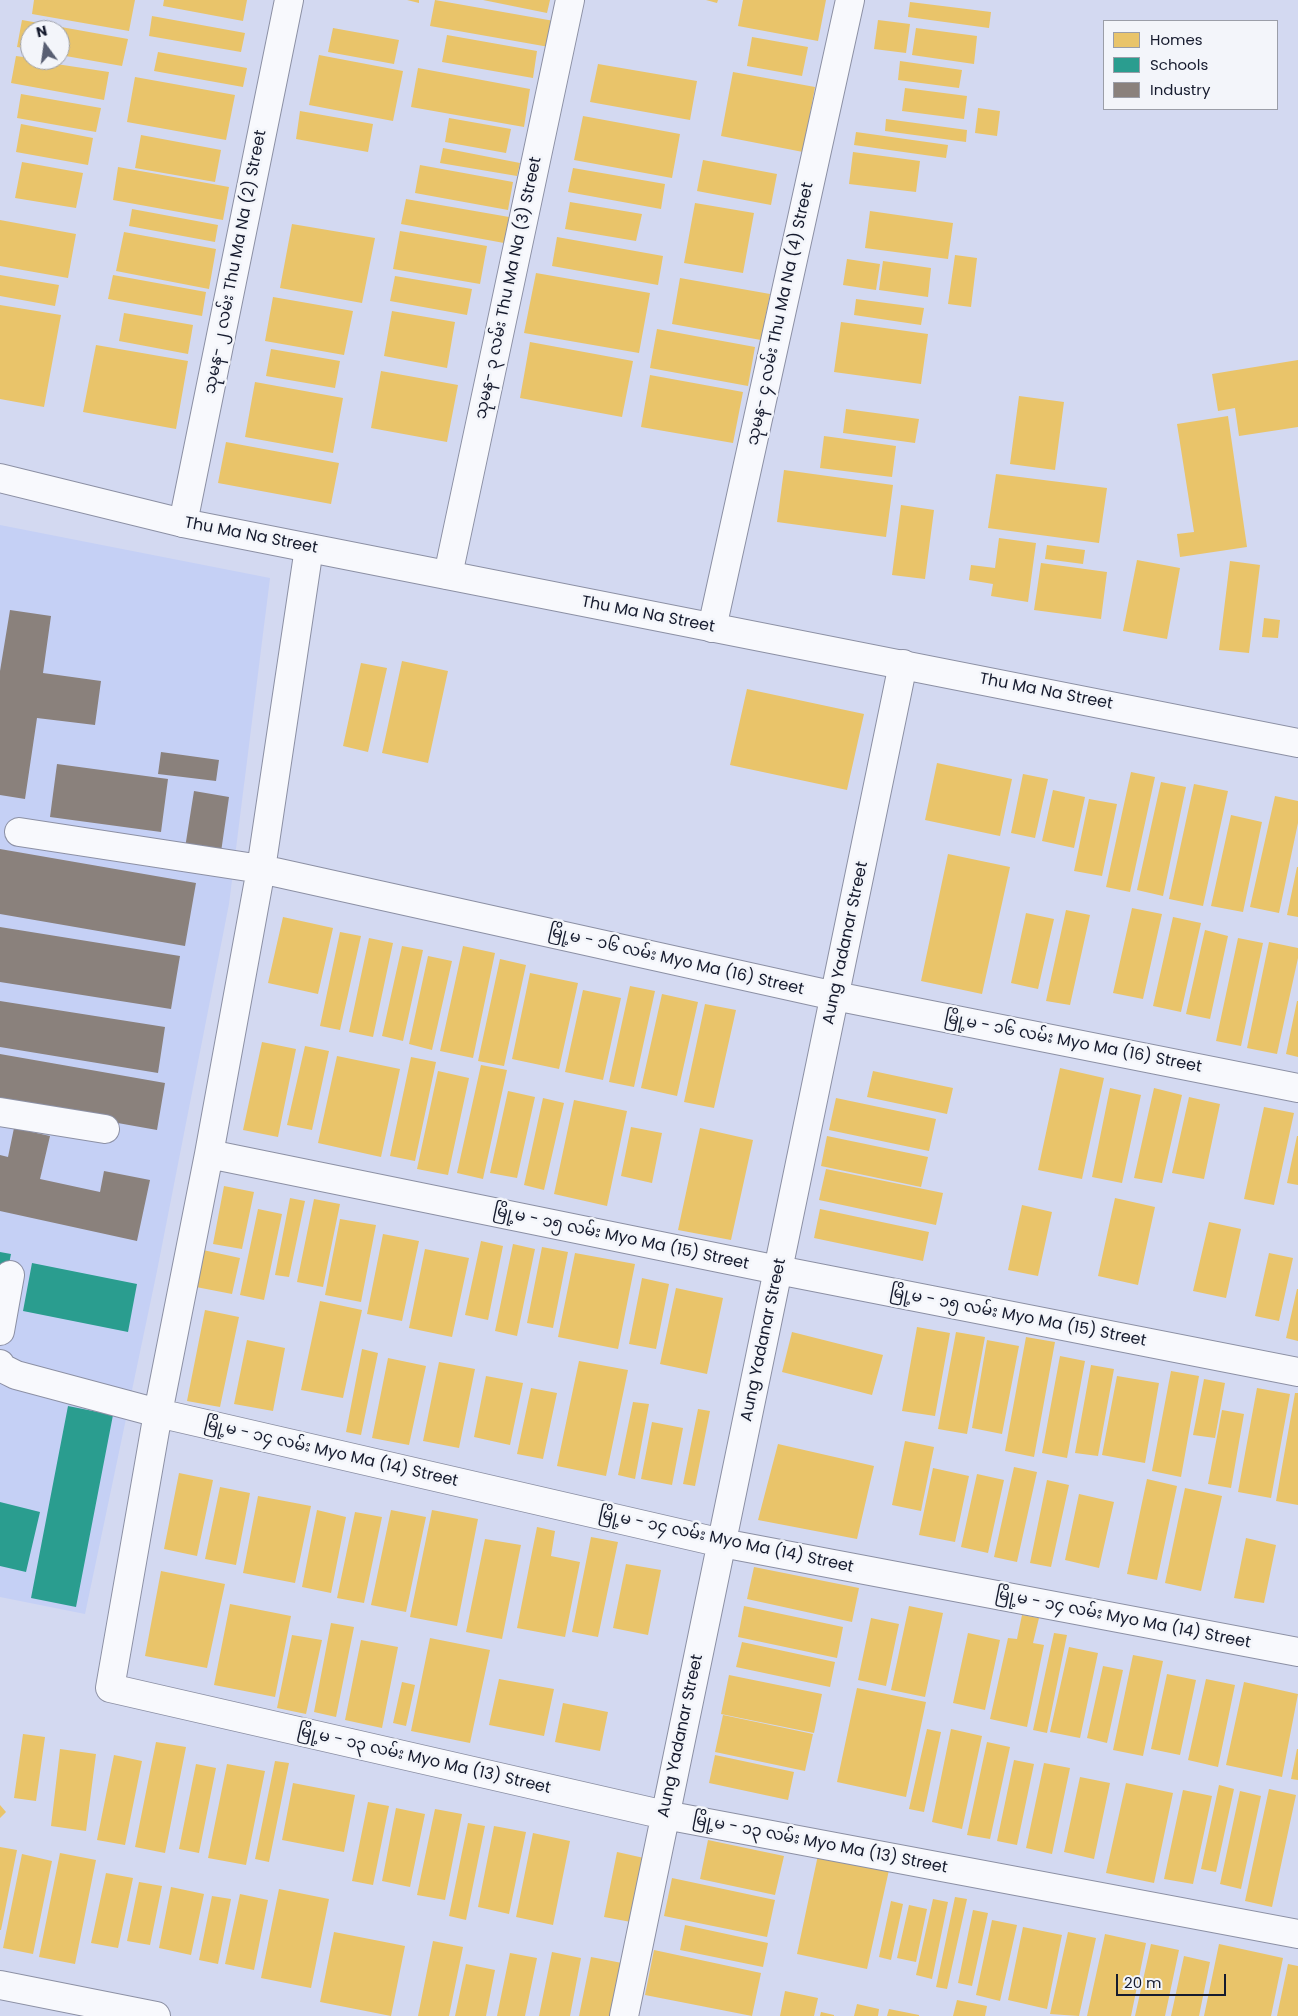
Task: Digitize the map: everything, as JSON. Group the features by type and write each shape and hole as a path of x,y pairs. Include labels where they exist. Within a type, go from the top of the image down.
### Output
{"street":[{"name":"သုမန- ၂ လမ်း Thu Ma Na (2) Street","path":"183,523 289,0"},
{"name":"သုမန- ၃ လမ်း Thu Ma Na (3) Street","path":"448,576 570,0"},
{"name":"သုမန- ၄ လမ်း Thu Ma Na (4) Street","path":"712,628 850,0"},
{"name":"Thu Ma Na Street","path":"0,478 183,523 1298,743"},
{"path":"158,1413 209,1154 261,869 309,548"},
{"name":"Aung Yadanar Street","path":"624,2016 903,664"},
{"name":"မြို့မ - ၁၆ လမ်း Myo Ma (16) Street","path":"19,832 261,869 835,996 1298,1088"},
{"path":"0,1112 104,1129"},
{"name":"မြို့မ - ၁၅ လမ်း Myo Ma (15) Street","path":"209,1154 778,1270 1298,1372"},
{"path":"0,1331 10,1275"},
{"name":"မြို့မ - ၁၄ လမ်း Myo Ma (14) Street","path":"0,1364 2,1368 16,1375 158,1413 722,1543 1298,1652"},
{"name":"မြို့မ - ၁၃ လမ်း Myo Ma (13) Street","path":"158,1413 110,1688 665,1815 1298,1934"},
{"path":"0,1985 156,2016"}],"shaded area":[{"path":"0,525 270,578 229,904 157,1271 85,1614 0,1597"}],"building: Homes":[{"path":"34,0 135,0 129,31 32,14"},
{"path":"164,0 247,0 243,21 163,6"},
{"path":"407,0 419,0 419,3"},
{"path":"435,0 554,21 549,47 430,26"},
{"path":"483,0 550,0 547,13"},
{"path":"706,0 718,0 717,3"},
{"path":"743,0 826,0 818,41 738,26"},
{"path":"910,2 991,12 989,28 908,17"},
{"path":"152,16 245,33 241,52 149,36"},
{"path":"878,20 910,24 906,53 874,49"},
{"path":"333,28 399,40 394,64 328,52"},
{"path":"916,28 977,36 974,64 912,55"},
{"path":"70,29 128,39 122,66 70,57"},
{"path":"20,31 20,47 17,47"},
{"path":"447,35 537,51 533,78 442,62"},
{"path":"752,37 808,47 802,76 747,66"},
{"path":"158,52 247,68 243,87 154,71"},
{"path":"319,55 403,71 393,121 309,105"},
{"path":"16,56 20,57 20,70 70,70 70,66 109,72 104,100 11,83"},
{"path":"900,61 962,70 959,88 898,80"},
{"path":"598,64 697,81 690,120 590,102"},
{"path":"418,68 530,89 524,127 411,107"},
{"path":"733,72 815,87 803,152 721,136"},
{"path":"135,77 235,95 226,140 127,122"},
{"path":"905,88 967,96 964,119 902,111"},
{"path":"21,94 101,108 96,132 17,118"},
{"path":"978,108 1000,111 997,136 975,133"},
{"path":"300,111 373,124 368,152 296,139"},
{"path":"583,116 680,134 672,178 574,160"},
{"path":"449,118 511,129 506,153 445,142"},
{"path":"886,119 967,130 966,142 885,131"},
{"path":"21,124 93,138 88,165 16,152"},
{"path":"856,132 948,145 946,158 854,145"},
{"path":"141,135 221,150 215,182 135,168"},
{"path":"443,148 520,163 517,176 440,163"},
{"path":"853,152 920,161 916,192 849,184"},
{"path":"703,160 777,174 771,205 697,191"},
{"path":"22,162 83,173 76,208 15,198"},
{"path":"420,165 513,182 508,210 415,193"},
{"path":"118,167 229,187 223,220 113,200"},
{"path":"573,168 665,184 661,209 568,192"},
{"path":"406,199 509,217 504,243 401,224"},
{"path":"570,202 642,214 636,241 565,229"},
{"path":"695,203 754,213 743,273 684,263"},
{"path":"132,209 218,225 215,242 129,226"},
{"path":"870,211 953,223 948,259 865,248"},
{"path":"0,220 76,234 68,278 0,266"},
{"path":"292,224 375,238 362,303 280,288"},
{"path":"400,231 487,246 480,284 393,269"},
{"path":"124,232 216,249 209,289 116,271"},
{"path":"557,237 663,256 658,285 552,266"},
{"path":"955,255 977,258 971,307 948,304"},
{"path":"847,259 880,264 876,290 843,285"},
{"path":"883,261 931,268 928,297 879,290"},
{"path":"536,273 650,293 639,353 524,333"},
{"path":"0,275 59,285 55,306 0,296"},
{"path":"113,275 206,292 202,316 108,299"},
{"path":"395,276 472,289 467,315 390,301"},
{"path":"680,278 770,294 761,340 672,324"},
{"path":"273,297 353,311 344,355 265,341"},
{"path":"856,299 924,308 921,325 854,315"},
{"path":"0,305 61,315 44,407 0,399"},
{"path":"392,311 455,322 447,368 384,356"},
{"path":"124,313 193,325 188,354 119,341"},
{"path":"841,322 928,334 921,384 834,372"},
{"path":"657,329 755,347 748,386 650,368"},
{"path":"530,342 633,361 622,417 520,398"},
{"path":"96,345 188,361 176,429 83,412"},
{"path":"271,349 340,361 335,388 266,376"},
{"path":"1298,360 1298,427 1239,436 1235,408 1218,411 1212,374"},
{"path":"381,371 458,385 447,442 371,428"},
{"path":"650,375 743,392 733,443 641,427"},
{"path":"255,382 343,398 333,453 245,437"},
{"path":"1019,396 1064,402 1055,470 1010,464"},
{"path":"846,409 919,419 915,443 843,433"},
{"path":"1228,416 1247,547 1180,557 1177,534 1194,532 1177,424"},
{"path":"824,436 896,446 892,477 820,468"},
{"path":"226,442 339,463 331,504 218,483"},
{"path":"784,470 893,485 886,537 777,522"},
{"path":"996,474 1107,488 1099,543 988,528"},
{"path":"901,505 934,510 925,579 892,575"},
{"path":"999,538 1036,543 1028,602 991,596 993,584 969,580 971,565 995,568"},
{"path":"1047,545 1085,550 1083,564 1045,559"},
{"path":"1137,560 1180,568 1167,639 1123,631"},
{"path":"1230,561 1260,565 1249,653 1219,650"},
{"path":"1041,563 1107,572 1101,619 1034,610"},
{"path":"1264,618 1280,620 1278,638 1262,637"},
{"path":"402,661 448,671 428,763 382,753"},
{"path":"361,663 387,668 368,752 343,746"},
{"path":"747,689 864,714 847,790 730,765"},
{"path":"937,763 1012,779 1000,836 925,820"},
{"path":"1131,772 1155,777 1130,892 1106,887"},
{"path":"1023,774 1048,779 1035,838 1011,833"},
{"path":"1161,782 1186,787 1163,896 1137,890"},
{"path":"1194,784 1228,791 1203,906 1169,899"},
{"path":"1053,790 1085,797 1074,848 1042,841"},
{"path":"1275,796 1298,801 1298,823 1279,913 1250,907"},
{"path":"1089,799 1117,804 1102,876 1074,871"},
{"path":"1231,815 1262,822 1243,912 1211,906"},
{"path":"948,854 1010,867 982,994 921,981"},
{"path":"1298,867 1298,917 1287,915"},
{"path":"1132,908 1162,914 1143,999 1113,993"},
{"path":"1066,910 1090,915 1070,1005 1046,1001"},
{"path":"1026,913 1054,919 1038,989 1011,983"},
{"path":"283,917 333,928 318,994 268,983"},
{"path":"1173,917 1201,923 1181,1012 1153,1006"},
{"path":"1205,930 1228,936 1210,1019 1186,1014"},
{"path":"340,932 361,936 340,1030 320,1026"},
{"path":"369,938 393,943 373,1037 349,1032"},
{"path":"1238,938 1263,943 1241,1046 1216,1041"},
{"path":"1269,942 1298,948 1298,958 1277,1054 1247,1048"},
{"path":"402,946 423,950 403,1041 382,1036"},
{"path":"463,946 495,953 473,1058 440,1051"},
{"path":"428,956 452,961 432,1050 409,1044"},
{"path":"500,959 526,965 504,1066 478,1061"},
{"path":"530,973 578,983 559,1069 512,1059"},
{"path":"630,986 655,991 634,1087 609,1082"},
{"path":"583,990 621,998 603,1080 565,1072"},
{"path":"662,994 698,1002 677,1096 641,1088"},
{"path":"1298,1001 1298,1057 1286,1054"},
{"path":"705,1004 736,1010 714,1108 684,1102"},
{"path":"262,1042 296,1049 278,1137 243,1130"},
{"path":"305,1046 329,1051 312,1130 287,1125"},
{"path":"337,1056 400,1069 381,1157 318,1143"},
{"path":"411,1057 436,1062 415,1161 390,1156"},
{"path":"481,1065 507,1070 483,1179 457,1173"},
{"path":"1060,1068 1104,1078 1082,1179 1038,1170"},
{"path":"438,1071 469,1078 448,1175 417,1169"},
{"path":"873,1071 953,1088 947,1114 867,1097"},
{"path":"1110,1088 1141,1095 1122,1183 1092,1177"},
{"path":"1154,1088 1182,1095 1162,1183 1134,1178"},
{"path":"508,1091 535,1097 517,1178 490,1173"},
{"path":"1189,1097 1220,1104 1204,1179 1172,1173"},
{"path":"543,1098 564,1103 544,1190 524,1185"},
{"path":"836,1098 936,1119 929,1151 829,1130"},
{"path":"574,1100 627,1111 607,1206 554,1194"},
{"path":"1264,1107 1294,1113 1274,1205 1244,1199"},
{"path":"631,1127 662,1133 652,1183 621,1176"},
{"path":"700,1128 753,1140 731,1240 678,1230"},
{"path":"827,1136 928,1157 921,1187 821,1166"},
{"path":"1298,1136 1298,1185 1287,1183"},
{"path":"826,1169 943,1193 936,1225 819,1200"},
{"path":"224,1186 254,1192 242,1249 213,1244"},
{"path":"290,1198 305,1201 289,1277 275,1275"},
{"path":"1115,1198 1155,1207 1138,1285 1098,1276"},
{"path":"314,1199 340,1204 323,1287 297,1282"},
{"path":"1022,1205 1052,1212 1038,1276 1008,1270"},
{"path":"258,1209 282,1214 264,1300 240,1295"},
{"path":"820,1209 929,1232 923,1261 814,1238"},
{"path":"340,1219 376,1225 361,1302 325,1295"},
{"path":"1209,1222 1241,1229 1226,1298 1193,1291"},
{"path":"383,1234 419,1241 402,1321 367,1314"},
{"path":"481,1241 503,1246 488,1320 465,1315"},
{"path":"513,1244 535,1249 517,1336 495,1331"},
{"path":"542,1247 568,1252 553,1328 527,1323"},
{"path":"425,1249 469,1258 452,1337 409,1328"},
{"path":"203,1250 240,1258 232,1294 196,1287"},
{"path":"575,1253 635,1264 618,1349 558,1337"},
{"path":"1269,1253 1293,1258 1279,1321 1255,1316"},
{"path":"642,1278 669,1284 656,1349 629,1344"},
{"path":"676,1288 723,1298 707,1374 660,1364"},
{"path":"1298,1289 1298,1341 1286,1338"},
{"path":"320,1301 362,1310 343,1398 301,1390"},
{"path":"205,1310 239,1317 220,1407 187,1401"},
{"path":"917,1327 950,1333 935,1416 902,1411"},
{"path":"792,1332 883,1355 872,1395 782,1372"},
{"path":"956,1332 985,1337 967,1434 938,1429"},
{"path":"1026,1337 1055,1342 1034,1457 1005,1451"},
{"path":"247,1340 285,1348 273,1411 234,1404"},
{"path":"987,1340 1019,1346 1002,1434 972,1428"},
{"path":"362,1349 378,1353 361,1435 346,1432"},
{"path":"1060,1356 1085,1361 1067,1458 1042,1453"},
{"path":"388,1358 426,1366 409,1445 372,1438"},
{"path":"579,1361 628,1370 606,1476 557,1466"},
{"path":"439,1362 475,1369 459,1448 423,1441"},
{"path":"1091,1365 1114,1369 1098,1456 1075,1453"},
{"path":"1171,1371 1199,1376 1181,1477 1152,1471"},
{"path":"486,1376 523,1383 510,1445 474,1437"},
{"path":"1117,1376 1159,1383 1145,1463 1102,1455"},
{"path":"1204,1379 1225,1383 1215,1438 1193,1435"},
{"path":"531,1388 557,1393 543,1459 517,1454"},
{"path":"1257,1388 1290,1394 1271,1498 1238,1492"},
{"path":"1295,1393 1298,1393 1298,1505 1276,1501"},
{"path":"633,1402 649,1404 635,1479 618,1475"},
{"path":"698,1409 710,1411 695,1486 683,1484"},
{"path":"1222,1410 1244,1414 1231,1488 1208,1484"},
{"path":"652,1422 683,1428 672,1485 641,1479"},
{"path":"905,1441 934,1447 921,1511 892,1505"},
{"path":"778,1444 874,1466 857,1539 758,1520"},
{"path":"1014,1467 1037,1472 1017,1562 994,1557"},
{"path":"933,1468 969,1476 955,1542 919,1535"},
{"path":"179,1473 213,1480 197,1556 164,1549"},
{"path":"977,1474 1004,1480 988,1553 961,1547"},
{"path":"1147,1479 1177,1486 1157,1580 1127,1574"},
{"path":"1047,1480 1069,1485 1051,1567 1030,1563"},
{"path":"220,1487 250,1493 236,1565 205,1559"},
{"path":"1185,1488 1222,1496 1201,1591 1165,1583"},
{"path":"1079,1494 1114,1502 1099,1568 1065,1560"},
{"path":"258,1496 311,1506 295,1583 243,1573"},
{"path":"317,1510 346,1517 331,1593 302,1587"},
{"path":"391,1510 426,1517 406,1612 371,1605"},
{"path":"432,1510 478,1519 457,1626 410,1617"},
{"path":"355,1512 382,1517 364,1603 337,1598"},
{"path":"537,1527 555,1531 551,1556 580,1562 565,1637 517,1628"},
{"path":"591,1537 618,1542 598,1637 572,1632"},
{"path":"1246,1538 1276,1545 1264,1603 1234,1598"},
{"path":"485,1539 521,1545 502,1639 466,1632"},
{"path":"626,1564 661,1570 648,1635 613,1628"},
{"path":"754,1567 859,1588 852,1622 747,1599"},
{"path":"161,1571 225,1584 207,1668 145,1656"},
{"path":"230,1604 291,1616 275,1697 214,1685"},
{"path":"744,1606 843,1627 837,1658 738,1637"},
{"path":"909,1606 943,1613 925,1697 891,1690"},
{"path":"1022,1615 1039,1618 1033,1643 1044,1645 1027,1727 990,1719 1008,1638 1017,1639"},
{"path":"871,1618 899,1624 886,1686 858,1680"},
{"path":"331,1623 354,1627 336,1717 314,1712"},
{"path":"968,1633 1000,1640 985,1710 953,1703"},
{"path":"1054,1633 1067,1635 1047,1733 1033,1730"},
{"path":"292,1635 322,1640 306,1714 277,1708"},
{"path":"430,1638 490,1650 470,1743 411,1731"},
{"path":"361,1640 398,1647 382,1728 345,1720"},
{"path":"742,1642 835,1662 830,1687 736,1667"},
{"path":"1069,1647 1098,1653 1080,1738 1050,1732"},
{"path":"1133,1655 1163,1661 1143,1756 1113,1750"},
{"path":"1103,1666 1123,1670 1107,1743 1087,1738"},
{"path":"1167,1674 1196,1680 1180,1755 1151,1749"},
{"path":"729,1675 822,1694 814,1733 721,1714"},
{"path":"499,1679 554,1689 544,1736 489,1725"},
{"path":"1206,1679 1235,1685 1218,1767 1188,1760"},
{"path":"402,1682 415,1685 406,1726 393,1723"},
{"path":"1244,1682 1298,1694 1282,1777 1226,1765"},
{"path":"857,1688 926,1702 906,1797 837,1782"},
{"path":"563,1703 608,1712 600,1751 555,1742"},
{"path":"723,1715 813,1734 805,1771 715,1752"},
{"path":"927,1729 941,1732 924,1812 909,1809"},
{"path":"951,1729 982,1736 962,1829 932,1822"},
{"path":"23,1734 45,1737 36,1801 14,1798"},
{"path":"156,1742 186,1747 165,1853 135,1847"},
{"path":"987,1742 1010,1747 990,1839 967,1835"},
{"path":"60,1749 96,1754 86,1831 51,1826"},
{"path":"1298,1749 1298,1780 1291,1779"},
{"path":"114,1755 142,1761 125,1845 97,1840"},
{"path":"715,1755 794,1772 788,1800 709,1783"},
{"path":"1014,1760 1034,1764 1017,1845 997,1841"},
{"path":"275,1761 289,1763 269,1862 255,1859"},
{"path":"1044,1763 1070,1768 1052,1854 1026,1848"},
{"path":"196,1764 216,1768 199,1853 179,1849"},
{"path":"227,1764 265,1771 246,1865 208,1858"},
{"path":"1080,1777 1110,1783 1094,1859 1064,1852"},
{"path":"293,1783 355,1795 344,1852 282,1840"},
{"path":"1126,1783 1173,1793 1154,1883 1106,1873"},
{"path":"1219,1785 1234,1789 1216,1872 1201,1869"},
{"path":"1269,1789 1296,1795 1272,1907 1245,1901"},
{"path":"1183,1790 1212,1796 1193,1884 1164,1879"},
{"path":"1240,1791 1261,1796 1241,1889 1220,1884"},
{"path":"368,1802 389,1806 373,1885 352,1881"},
{"path":"0,1805 6,1812 0,1818"},
{"path":"396,1808 425,1814 410,1887 382,1881"},
{"path":"435,1809 462,1814 445,1900 417,1895"},
{"path":"468,1823 485,1826 466,1920 449,1916"},
{"path":"494,1826 526,1832 509,1914 478,1907"},
{"path":"533,1833 570,1841 553,1925 516,1917"},
{"path":"708,1840 784,1856 775,1895 700,1879"},
{"path":"0,1847 17,1850 1,1930 0,1930"},
{"path":"617,1852 644,1858 631,1922 604,1917"},
{"path":"60,1853 96,1860 75,1964 39,1957"},
{"path":"22,1854 52,1861 33,1954 3,1948"},
{"path":"818,1855 889,1870 867,1969 797,1954"},
{"path":"106,1873 133,1878 118,1948 91,1943"},
{"path":"672,1878 775,1900 767,1937 664,1916"},
{"path":"139,1882 162,1886 150,1945 127,1941"},
{"path":"171,1887 204,1894 191,1955 159,1948"},
{"path":"279,1889 329,1899 311,1988 261,1978"},
{"path":"240,1894 268,1900 254,1970 225,1964"},
{"path":"212,1896 231,1899 218,1964 199,1960"},
{"path":"955,1897 967,1899 947,1989 936,1987"},
{"path":"933,1899 948,1902 932,1979 916,1975"},
{"path":"891,1901 903,1904 891,1960 879,1957"},
{"path":"909,1905 927,1909 916,1962 897,1958"},
{"path":"973,1910 988,1913 972,1986 958,1983"},
{"path":"992,1920 1017,1925 1000,2001 976,1995"},
{"path":"685,1925 768,1943 763,1967 680,1950"},
{"path":"1023,1927 1062,1935 1047,2009 1008,2000"},
{"path":"334,1932 405,1946 391,2016 320,2002"},
{"path":"1068,1932 1096,1938 1079,2016 1050,2014"},
{"path":"1105,1934 1146,1943 1131,2016 1087,2016"},
{"path":"433,1941 463,1947 449,2016 418,2016"},
{"path":"1151,1944 1179,1950 1165,2016 1135,2016"},
{"path":"1219,1944 1283,1958 1271,2016 1204,2016"},
{"path":"654,1950 761,1973 752,2016 645,1995"},
{"path":"552,1952 581,1958 570,2016 539,2016"},
{"path":"510,1953 537,1958 525,2016 497,2016"},
{"path":"1184,1956 1210,1962 1199,2016 1171,2016"},
{"path":"591,1957 622,1963 611,2016 579,2016"},
{"path":"466,1964 495,1970 486,2016 455,2016"},
{"path":"1288,1964 1298,1966 1298,2016 1277,2016"},
{"path":"785,1991 818,1998 814,2016 780,2016"},
{"path":"957,2000 987,2006 985,2016 953,2016"},
{"path":"857,2004 879,2009 878,2016 854,2016"},
{"path":"889,2009 919,2015 919,2016 887,2016"},
{"path":"821,2012 834,2015 834,2016 820,2016"}],"building: Schools":[{"path":"0,1252 11,1254 1,1304 0,1304"},
{"path":"32,1263 137,1284 128,1332 23,1311"},
{"path":"68,1406 113,1415 76,1607 31,1598"},
{"path":"0,1502 40,1512 26,1572 0,1566"}],"building: Industry":[{"path":"10,610 51,616 43,673 101,681 95,725 37,718 25,799 0,795 0,671"},
{"path":"161,752 219,760 216,781 158,774"},
{"path":"57,764 168,779 161,832 50,817"},
{"path":"194,791 229,797 221,852 185,848"},
{"path":"0,849 196,883 185,946 0,914"},
{"path":"0,927 180,956 171,1009 0,982"},
{"path":"0,1001 165,1027 158,1073 0,1047"},
{"path":"0,1054 165,1083 157,1130 0,1102"},
{"path":"14,1128 50,1136 40,1179 100,1192 104,1171 150,1180 137,1241 0,1211 0,1155 8,1157"}]}
